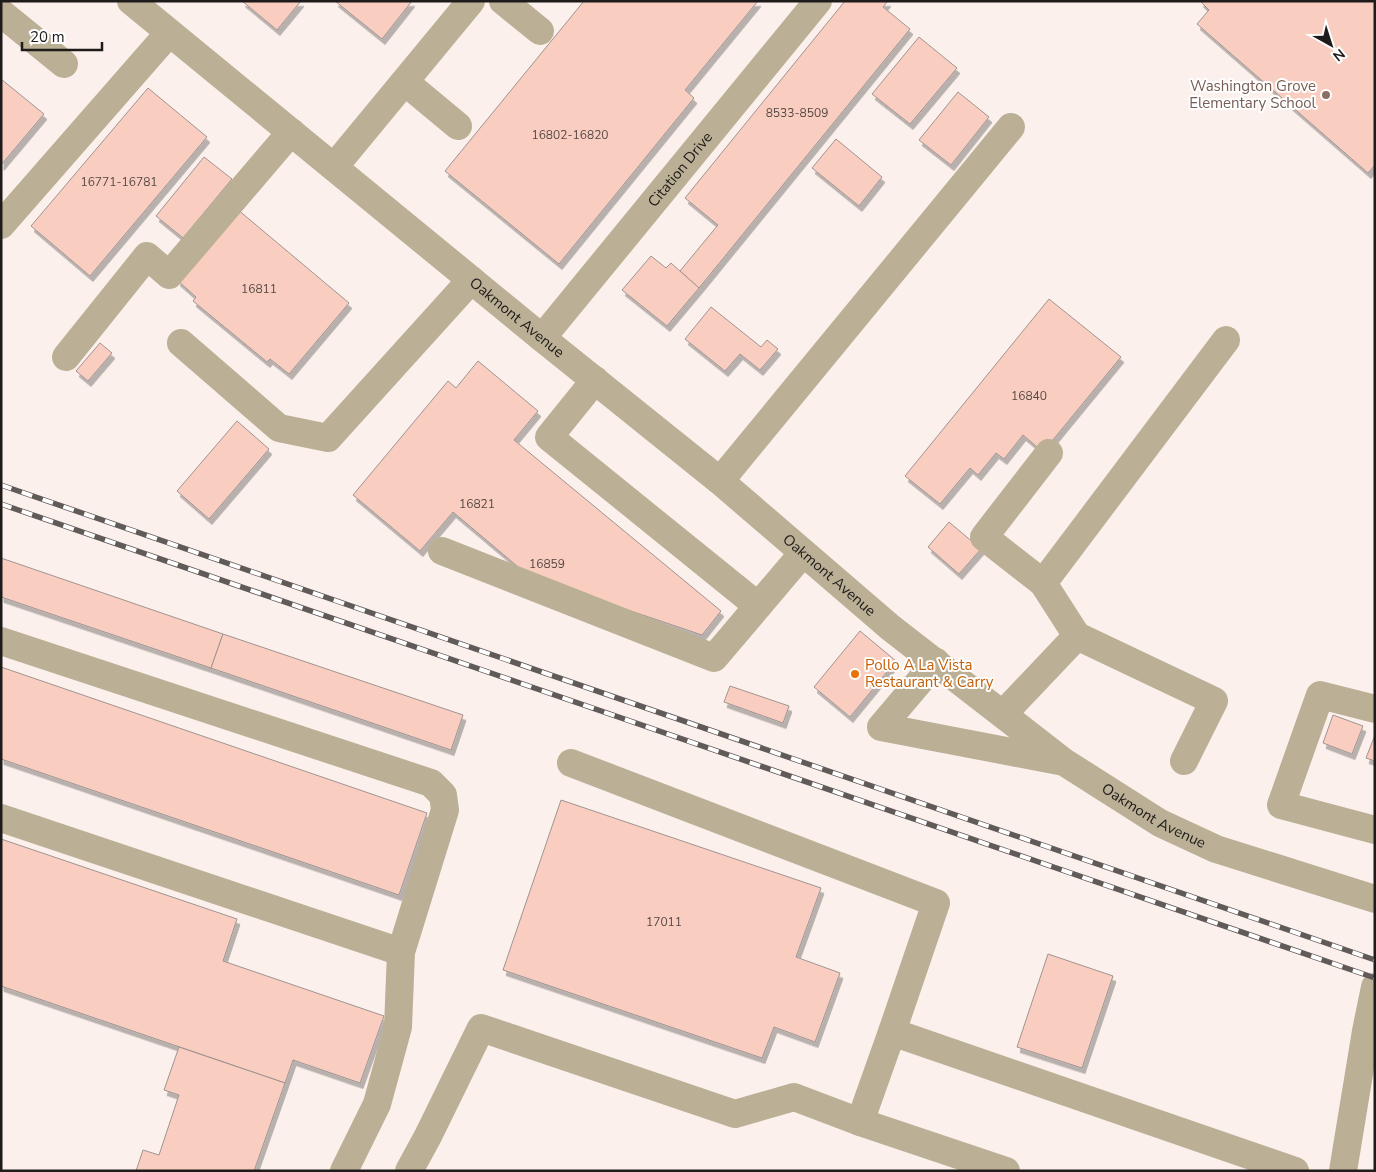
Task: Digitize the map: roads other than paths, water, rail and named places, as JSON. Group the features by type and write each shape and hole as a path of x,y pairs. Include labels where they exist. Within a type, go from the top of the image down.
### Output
{"street":[{"name":"Oakmont Avenue","path":"130,1 720,481 891,628 1064,762 1160,822 1216,849 1375,898"},
{"path":"334,167 471,1"},
{"path":"503,1 540,31"},
{"name":"Citation Drive","path":"542,338 818,1"},
{"path":"1,13 64,64"},
{"path":"1,225 169,33"},
{"path":"405,82 458,126"},
{"path":"720,481 1011,127"},
{"path":"66,358 148,256 169,275 291,132"},
{"path":"181,343 279,428 328,438 471,280"},
{"path":"1042,583 1226,340"},
{"path":"594,380 549,437 758,606"},
{"path":"1049,454 984,537 1042,583 1077,636 1214,701 1184,761"},
{"path":"442,551 714,658 804,553"},
{"path":"1003,714 1077,636"},
{"path":"1,641 431,782 443,795 445,810 400,952 398,1027 377,1104 344,1171"},
{"path":"936,662 881,727 1064,762"},
{"path":"1375,709 1320,695 1281,805 1375,830"},
{"path":"571,763 936,903 860,1122"},
{"path":"1,818 400,952"},
{"path":"1343,1171 1375,986"},
{"path":"409,1171 481,1028 735,1114 794,1097 860,1122 1006,1171"},
{"path":"892,1032 1295,1171"}],"railway":[{"path":"1,485 1375,960"},
{"path":"1,504 1375,978"}],"place":[{"name":"Washington Grove Elementary School","path":"1326,95"},
{"name":"Pollo A La Vista Restaurant & Carry","path":"855,674"}]}
